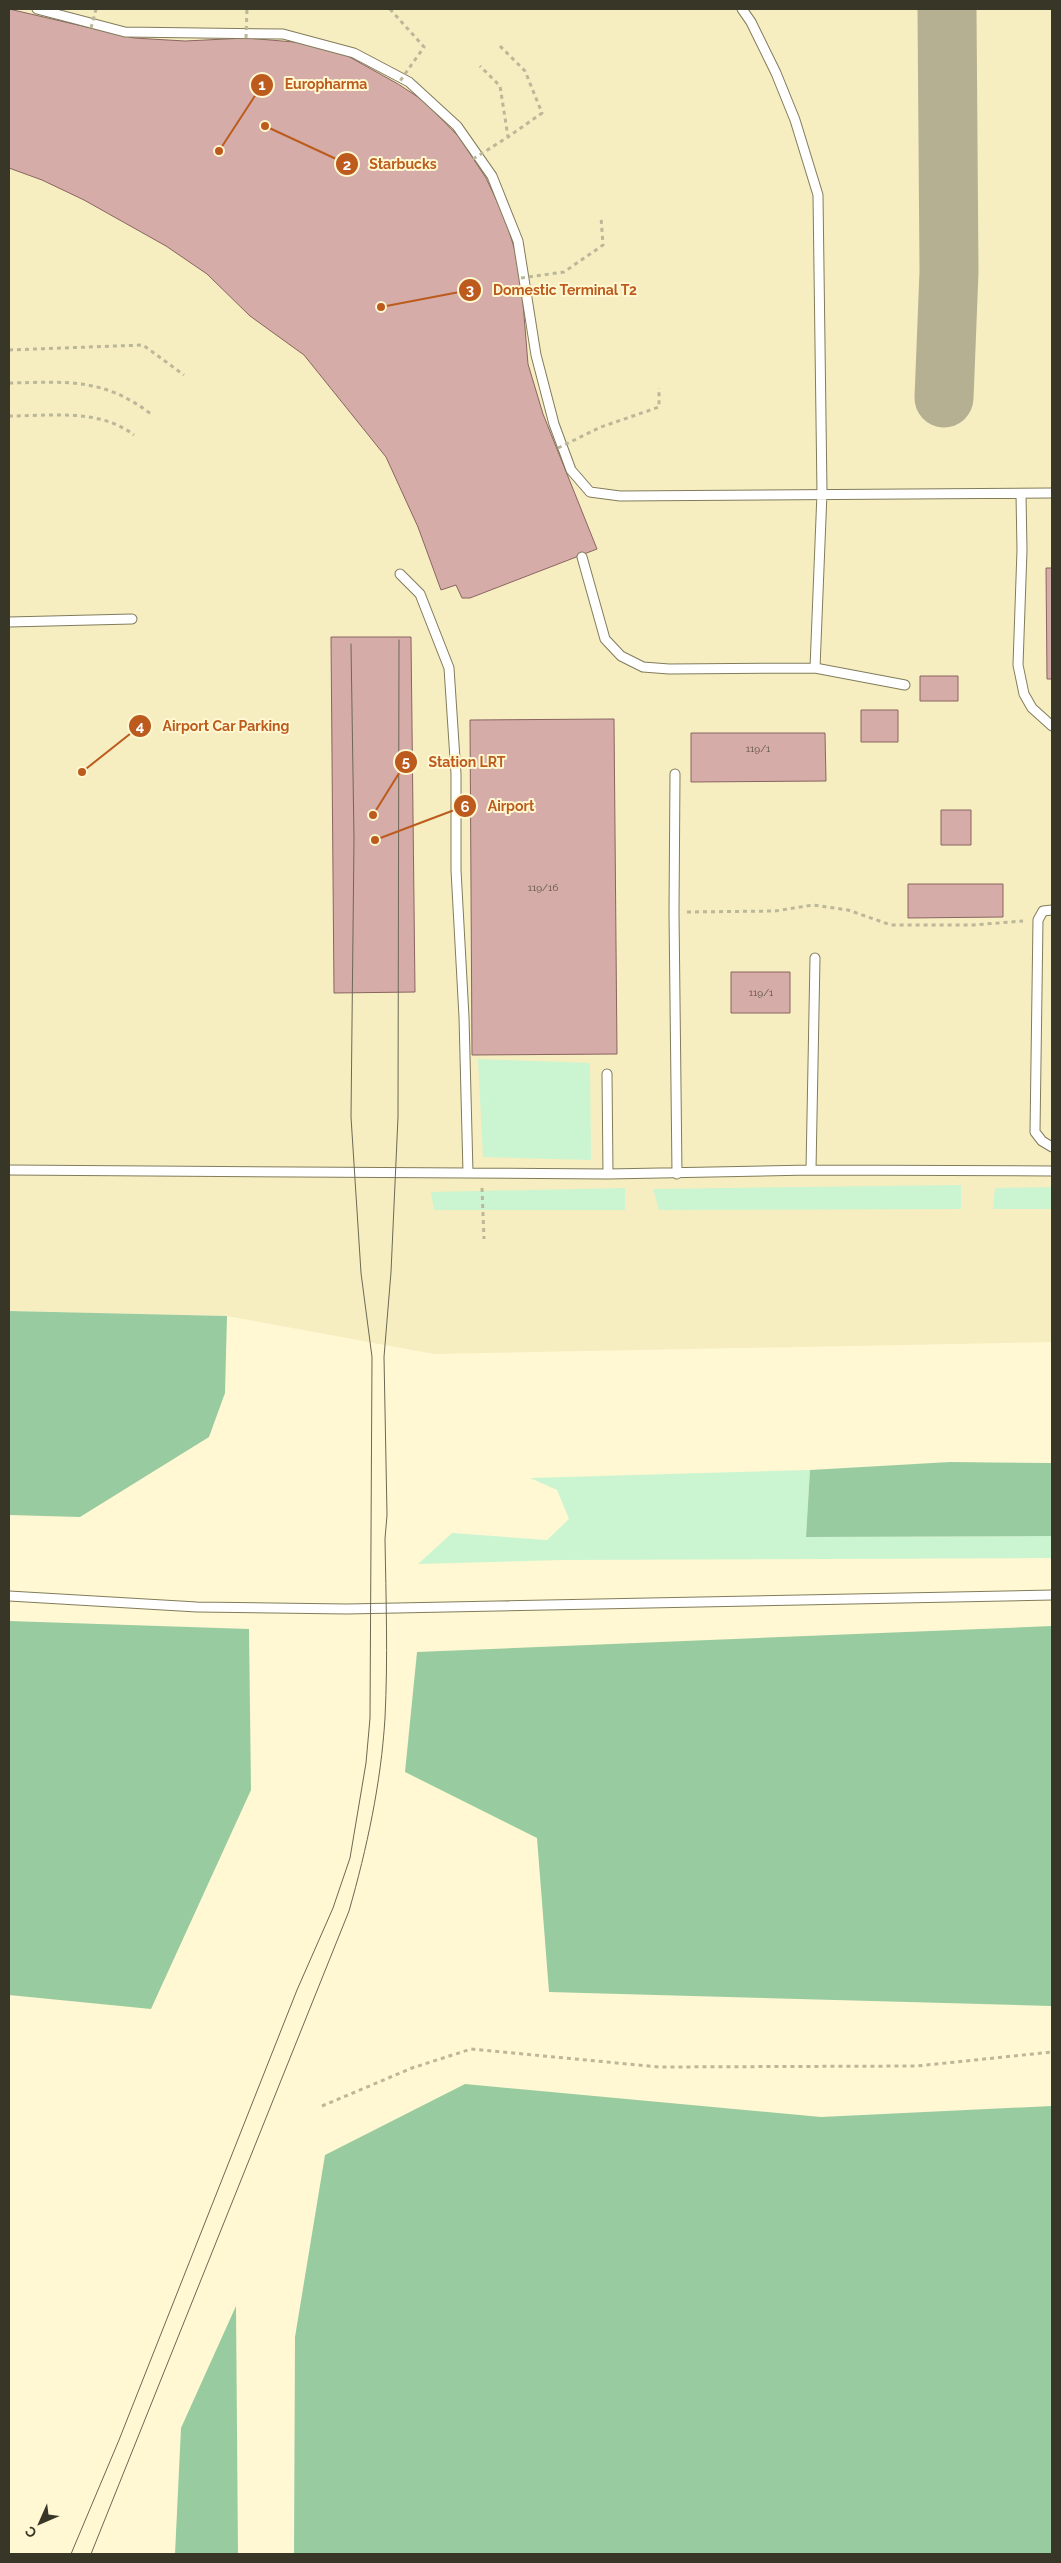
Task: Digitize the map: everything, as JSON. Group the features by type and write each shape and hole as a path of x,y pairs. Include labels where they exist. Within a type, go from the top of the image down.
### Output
{"lane":[{"path":"37,9 125,32 283,34 354,53 409,82 457,126 492,176 518,242 536,355 554,424 571,470 590,492 620,496 822,493 1052,494"},
{"path":"742,9 751,22 772,65 795,120 818,195 822,493 815,668"},
{"path":"1021,494 1022,550 1018,665 1024,694 1032,708 1052,726"},
{"path":"582,557 605,639 621,656 643,667 669,669 815,668 905,686"},
{"path":"400,574 420,594 449,668 456,774 456,870 464,1026 468,1173"},
{"path":"9,622 132,619"},
{"path":"675,774 674,912 678,1174"},
{"path":"1052,910 1043,911 1038,920 1035,1132 1052,1147"},
{"path":"811,1170 815,958"},
{"path":"607,1074 608,1174"},
{"path":"9,1170 608,1174 811,1170 1052,1171"},
{"path":"9,1596 197,1607 347,1609 1052,1595"}],"path":[{"path":"91,28 96,9"},
{"path":"246,38 247,9"},
{"path":"390,9 424,47 398,84"},
{"path":"474,159 542,113 525,71 500,46"},
{"path":"480,66 500,86 508,136"},
{"path":"520,278 564,272 603,245 601,217"},
{"path":"9,350 143,344 184,375"},
{"path":"9,383 66,382 94,386 115,391 151,414"},
{"path":"558,448 601,427 659,407 660,388"},
{"path":"9,416 82,416 109,422 125,428 134,435"},
{"path":"674,912 775,911 813,905 848,910 892,924 973,924 1038,920"},
{"path":"482,1173 484,1239"},
{"path":"322,2106 412,2068 471,2049 659,2067 918,2066 1052,2052"}],"shaded area":[{"path":"9,9 1052,9 1052,1342 434,1354 227,1316 9,1311"}],"green space":[{"path":"478,1059 590,1063 591,1160 483,1157"},
{"path":"961,1185 961,1209 659,1210 653,1189"},
{"path":"1052,1187 1052,1209 993,1209 995,1188"},
{"path":"625,1188 625,1210 434,1210 431,1192"},
{"path":"9,1311 227,1316 225,1393 209,1437 80,1517 9,1515"},
{"path":"950,1462 1052,1463 1052,1536 806,1537 810,1470"},
{"path":"810,1470 806,1537 1052,1536 1052,1558 561,1560 418,1564 452,1533 547,1540 569,1519 557,1490 530,1478"},
{"path":"9,1621 249,1629 251,1790 151,2009 9,1995"},
{"path":"1052,1626 1052,2006 549,1992 537,1838 405,1772 417,1652"},
{"path":"465,2084 821,2117 1052,2106 1052,2554 294,2554 295,2337 325,2155"},
{"path":"236,2306 238,2554 175,2554 181,2428"}],"building":[{"path":"9,9 134,38 185,41 246,38 306,43 346,55 424,101 459,137 486,178 505,218 520,267 528,364 543,414 597,549 470,598 462,598 456,585 441,590 418,527 386,457 304,355 250,316 207,274 166,246 84,200 42,180 9,168"},
{"path":"1046,568 1052,568 1052,679 1047,679"},
{"path":"331,637 411,637 415,992 334,993"},
{"path":"920,676 958,676 958,701 920,701"},
{"path":"861,710 898,710 898,742 861,742"},
{"path":"614,719 617,1054 472,1055 470,720"},
{"path":"691,733 825,733 826,781 691,782"},
{"path":"941,810 971,810 971,845 941,845"},
{"path":"908,884 1003,884 1003,917 908,918"},
{"path":"731,972 790,972 790,1013 731,1013"}],"taxiway":[{"path":"944,398 949,272 947,9"}],"tram line":[{"path":"91,2554 349,1911 362,1863 377,1791 385,1718 386,1673 385,1539 387,1515 384,1357 391,1272 398,1117 399,640"},
{"path":"71,2554 119,2440 297,1990 333,1908 350,1858 366,1763 370,1718 372,1357 361,1273 351,1117 354,839 351,644"}],"place":[{"name":"Starbucks","path":"265,126"},
{"name":"Europharma","path":"219,151"},
{"name":"Domestic Terminal T2","path":"381,307"},
{"name":"Airport Car Parking","path":"82,772"},
{"name":"Station LRT","path":"373,815"},
{"name":"Airport","path":"375,840"}]}
